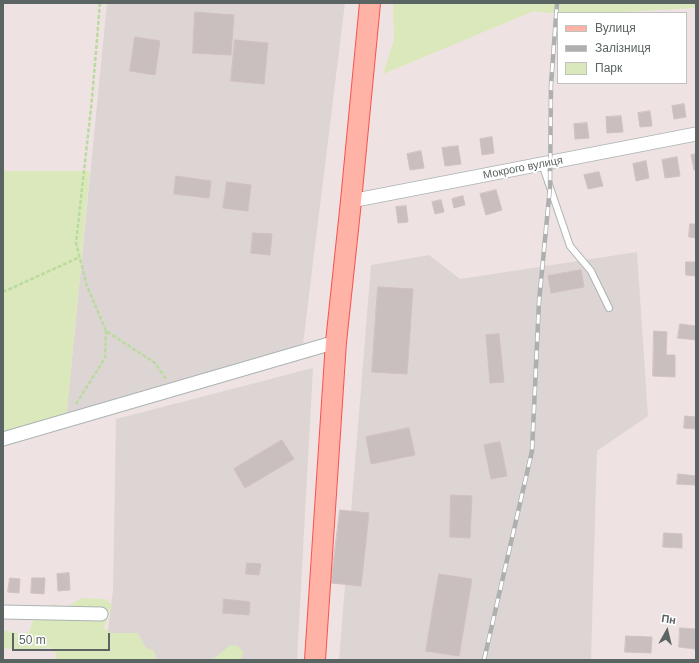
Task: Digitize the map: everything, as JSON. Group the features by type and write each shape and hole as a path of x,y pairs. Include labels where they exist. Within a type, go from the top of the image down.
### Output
{"main road":[{"path":"315,660 336,342 370,3"}],"street":[{"name":"Мокрого вулиця","path":"351,202 696,134"},
{"path":"3,439 336,342"},
{"path":"3,612 101,614"}],"lane":[{"path":"542,164 570,246 592,271 609,308"}],"path":[{"path":"66,420 104,358 106,331 87,286 76,243 92,99 100,3"},
{"path":"3,292 80,258"},
{"path":"106,331 155,363 173,390"}],"shaded area":[{"path":"107,3 345,3 302,352 66,420"},
{"path":"637,252 648,416 597,451 591,660 339,660 371,265 429,255 460,279"},
{"path":"313,368 297,660 104,660 113,590 116,419"}],"green space":[{"path":"393,3 696,3 696,8 622,12 557,12 557,14 534,11 383,74 394,40"},
{"path":"3,171 90,171 66,420 3,439"},
{"path":"81,598 106,599 112,605 104,628 111,633 138,633 145,647 154,651 157,660 56,660 56,653 51,647 28,651 3,648 3,630 21,634 29,632 35,617 45,607 56,604 61,611"},
{"path":"230,645 238,646 244,653 240,660 207,660 215,658"}],"building":[{"path":"195,12 234,15 231,55 193,53"},
{"path":"135,37 160,41 155,75 130,71"},
{"path":"235,40 268,43 264,84 231,81"},
{"path":"684,104 686,117 674,119 672,106"},
{"path":"650,111 652,126 640,127 638,113"},
{"path":"621,116 623,132 607,133 606,117"},
{"path":"587,123 589,138 575,139 574,124"},
{"path":"492,137 494,153 482,155 480,139"},
{"path":"458,146 461,164 445,166 442,148"},
{"path":"421,151 424,168 410,170 407,154"},
{"path":"696,154 696,170 694,170 691,155"},
{"path":"677,157 680,176 665,178 662,160"},
{"path":"646,161 649,178 636,181 633,164"},
{"path":"599,172 603,186 588,189 584,175"},
{"path":"176,176 211,181 209,198 174,194"},
{"path":"227,182 251,185 248,211 223,208"},
{"path":"496,190 502,210 486,215 480,194"},
{"path":"463,196 465,205 454,208 452,199"},
{"path":"441,200 444,212 435,214 432,202"},
{"path":"406,206 408,222 398,223 396,207"},
{"path":"690,224 696,224 696,238 689,237"},
{"path":"253,233 272,234 270,255 251,253"},
{"path":"686,262 696,262 696,276 686,275"},
{"path":"581,270 584,287 551,293 548,276"},
{"path":"378,287 413,289 407,374 372,372"},
{"path":"680,324 696,326 696,340 678,338"},
{"path":"654,331 667,332 666,355 675,355 675,377 653,376"},
{"path":"499,334 504,382 490,383 486,335"},
{"path":"685,416 696,417 696,429 684,428"},
{"path":"409,428 415,455 371,464 366,437"},
{"path":"282,440 294,459 245,488 234,469"},
{"path":"500,442 507,476 491,479 484,445"},
{"path":"678,474 696,476 696,485 677,484"},
{"path":"451,495 472,496 470,538 450,537"},
{"path":"340,510 369,513 361,586 331,583"},
{"path":"664,533 682,534 682,548 663,547"},
{"path":"247,563 261,564 259,575 246,574"},
{"path":"69,573 70,590 58,591 57,574"},
{"path":"439,574 472,579 459,656 426,651"},
{"path":"10,578 20,579 19,593 8,592"},
{"path":"32,578 45,578 44,594 31,593"},
{"path":"224,599 250,602 249,615 223,613"},
{"path":"680,628 696,629 695,649 679,647"},
{"path":"626,636 652,637 651,653 625,652"}],"railway":[{"path":"484,660 532,451 539,302 550,187 551,85 557,3"}]}
